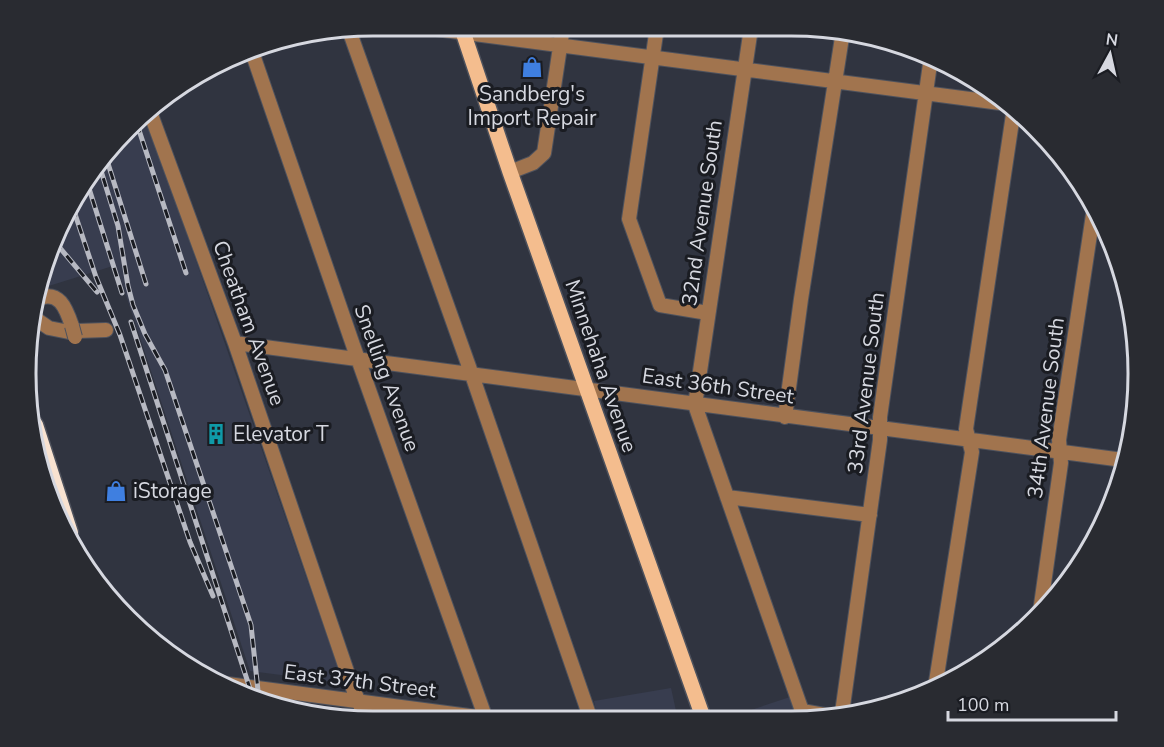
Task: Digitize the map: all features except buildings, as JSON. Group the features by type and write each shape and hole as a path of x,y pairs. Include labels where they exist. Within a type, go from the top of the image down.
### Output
{"main road":[{"name":"Minnehaha Avenue","path":"464,36 510,172 701,711"}],"street":[{"path":"502,36 560,46 990,102"},
{"path":"510,172 533,163 544,153 562,36"},
{"path":"656,36 629,219 660,305 708,313"},
{"name":"32nd Avenue South","path":"696,405 750,36"},
{"path":"351,37 472,375 588,711"},
{"path":"785,417 842,40"},
{"name":"Snelling Avenue","path":"254,58 353,345 486,711"},
{"name":"33rd Avenue South","path":"844,707 870,515 880,417 930,66"},
{"name":"Cheatham Avenue","path":"152,119 235,343 362,710"},
{"path":"937,678 972,454 966,429 1012,119"},
{"name":"34th Avenue South","path":"1042,598 1061,463 1059,440 1092,222"},
{"path":"45,297 62,302 73,331"},
{"path":"40,322 49,328 73,331 106,330"},
{"name":"East 36th Street","path":"235,343 1116,459"},
{"path":"696,405 802,710"},
{"path":"727,497 870,515"},
{"name":"East 37th Street","path":"249,687 428,711"}],"shaded area":[{"path":"148,123 343,683 250,671 116,265 48,286 62,244 81,205 106,168"},
{"path":"671,688 676,711 596,711 594,701"},
{"path":"793,696 813,710 790,711 748,711"}],"railway":[{"path":"139,131 186,273"},
{"path":"108,165 146,284"},
{"path":"102,174 118,226 133,305 145,334 165,370 251,625 258,690"},
{"path":"90,191 122,293"},
{"path":"75,215 96,277 120,335 190,542 213,596"},
{"path":"60,248 97,292"},
{"path":"131,322 249,687"}],"place":[{"name":"Sandberg's Import Repair","path":"532,67"},
{"name":"Elevator T","path":"216,434"},
{"name":"iStorage","path":"116,491"}]}
